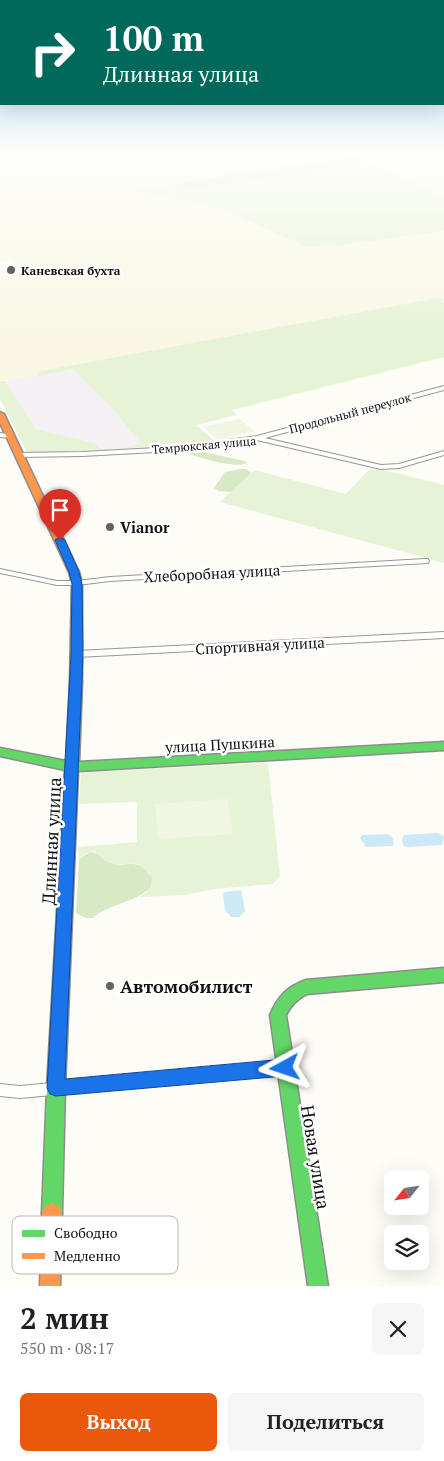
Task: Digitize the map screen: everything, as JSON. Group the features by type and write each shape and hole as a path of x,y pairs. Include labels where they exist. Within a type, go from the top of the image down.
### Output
{"street":[{"name":"Продольный переулок","path":"257,438 444,388"},
{"name":"Длинная улица","path":"0,414 5,435 19,455 68,556 77,584 77,654 56,1088 52,1216"},
{"name":"Темрюкская улица","path":"19,455 82,454 175,448 257,438 382,467 399,466 443,452"},
{"name":"Хлеборобная улица","path":"0,571 46,582 77,584 110,578 425,561"},
{"name":"Спортивная улица","path":"77,654 444,635"},
{"name":"улица Пушкина","path":"0,752 72,767 444,746"},
{"name":"Новая улица","path":"318,1286 278,1015 283,1002 292,992 306,987 444,975"},
{"path":"0,1090 20,1092 285,1068"}],"shaded area":[{"path":"0,213 231,213 307,247 336,246 444,231 444,300 437,298 40,371 38,376 0,381 0,276 25,272 12,260 0,262"},
{"path":"73,369 110,406 142,443 120,449 102,450 95,443 36,429 5,381"}],"green space":[{"path":"231,213 444,213 444,231 336,246 307,247"},
{"path":"437,298 444,300 441,301 444,303 444,357 232,410 237,415 196,425 215,441 120,449 141,443 110,406 73,369 38,376 40,371"},
{"path":"0,381 5,381 36,429 95,443 102,450 27,452 0,399"},
{"path":"239,419 255,431 218,440 203,427"},
{"path":"194,450 247,463 228,464 189,454"},
{"path":"246,469 251,473 231,492 219,491 214,488 225,472"},
{"path":"370,469 388,471 444,485 444,563 220,502 254,470 346,494"},
{"path":"268,763 280,876 273,884 214,889 186,895 139,897 147,892 138,864 109,863 93,852 85,854 79,859 78,847 137,842 137,802 79,804 81,772"},
{"path":"228,799 233,834 158,839 155,804"},
{"path":"90,852 97,854 110,863 132,864 141,867 152,878 151,886 131,900 108,909 93,918 86,918 76,913 79,859"}],"water":[{"path":"438,833 444,837 442,845 406,847 403,845 402,839 404,835"},
{"path":"388,834 393,839 393,846 366,847 360,838 362,835"},
{"path":"241,890 245,911 239,917 231,917 225,910 223,894 225,892"}],"traffic: fast":[{"path":"52,1213 56,1088 76,683"},
{"path":"0,752 72,767 444,746"},
{"path":"318,1286 278,1015 288,998 306,987 444,975"}],"traffic: slow":[{"path":"0,414 74,572 77,583 76,683"},
{"path":"50,1274 50,1286"}],"place":[{"name":"Каневская бухта","path":"11,270"},
{"name":"Vianor","path":"110,527"},
{"name":"Автомобилист","path":"110,986"}],"route":[{"path":"60,540 68,556 77,584 77,654 56,1088 285,1068"}]}
